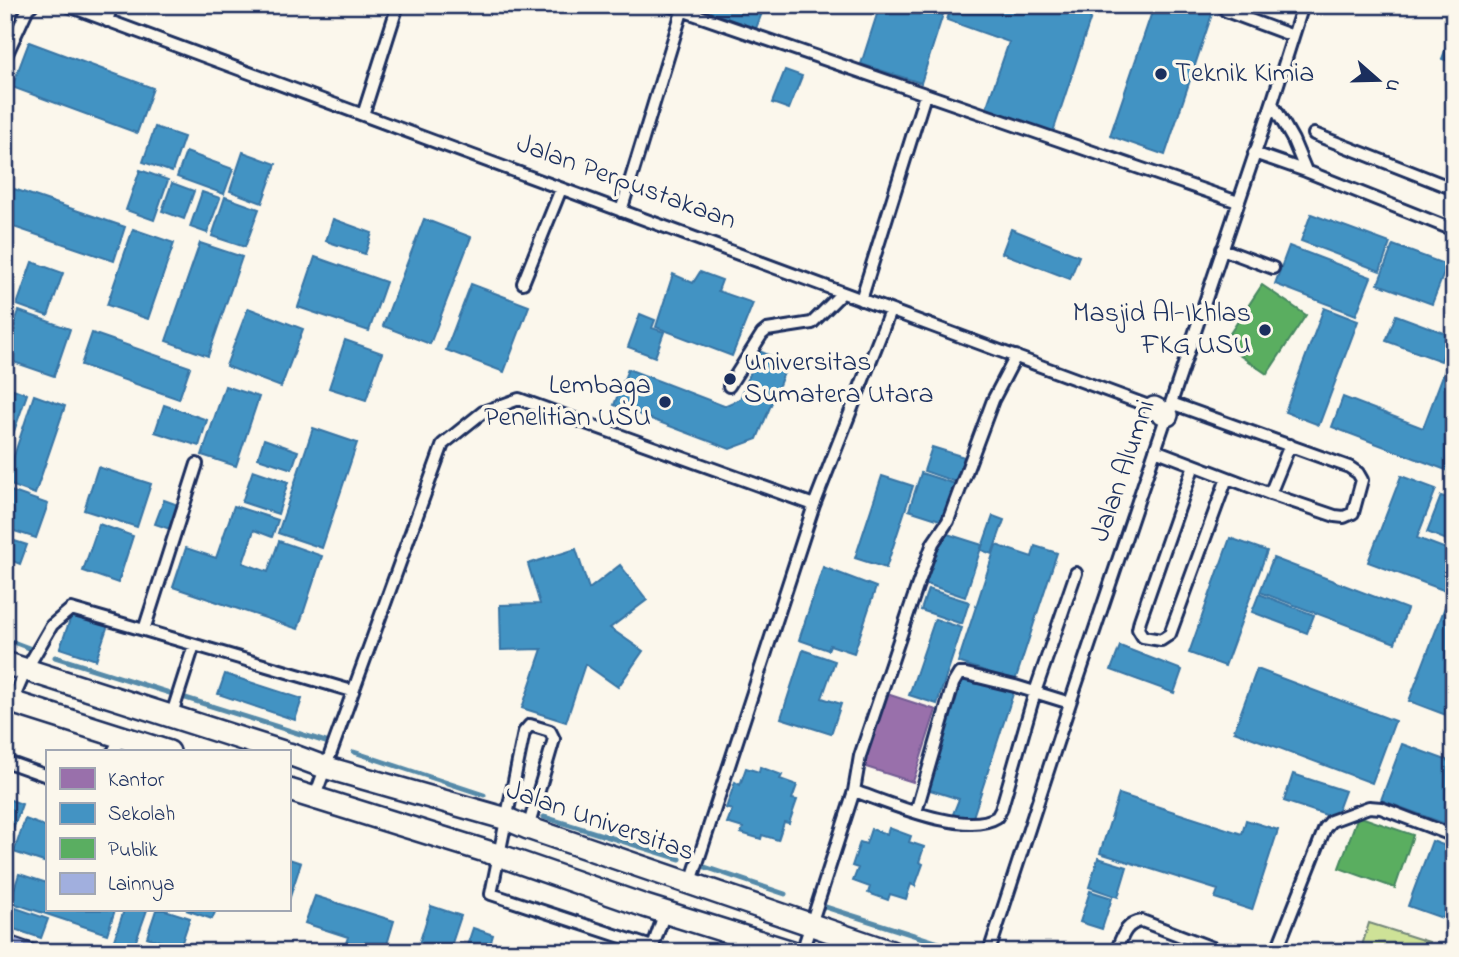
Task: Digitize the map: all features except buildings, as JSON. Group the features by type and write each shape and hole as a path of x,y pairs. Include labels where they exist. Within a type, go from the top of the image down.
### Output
{"street":[{"path":"5,663 171,717 253,748"},
{"path":"9,701 123,744 158,750"},
{"path":"123,744 145,709"},
{"name":"Jalan Universitas","path":"290,754 324,767 507,819 810,925 844,944 891,952"},
{"path":"337,806 348,774"},
{"path":"290,790 498,855 792,952"},
{"path":"655,909 656,871"}],"lane":[{"path":"5,58 28,8 33,5"},
{"name":"Jalan Perpustakaan","path":"66,5 97,11 107,20 890,311 1164,409 1290,445 1349,467 1358,473 1363,481 1353,513 1344,517 1270,494"},
{"path":"107,20 112,5"},
{"path":"363,115 397,5"},
{"path":"667,5 683,8 925,95 1238,202"},
{"name":"Jalan Alumni","path":"989,952 1155,450 1164,409 1222,249 1303,5"},
{"path":"621,211 683,8"},
{"path":"1226,11 1293,36"},
{"path":"861,300 925,95"},
{"path":"1272,103 1306,171"},
{"path":"1314,134 1454,190"},
{"path":"1254,153 1454,230"},
{"path":"523,283 561,189"},
{"path":"1222,249 1273,268"},
{"path":"729,386 762,334 767,330 812,323 842,293"},
{"path":"691,882 814,505 890,311"},
{"path":"802,952 854,792 860,756 933,543 948,522 993,400 1016,356"},
{"path":"314,799 443,444 483,412 519,399 814,505"},
{"path":"1155,450 1270,494 1290,445"},
{"path":"144,630 197,464"},
{"path":"1194,465 1140,620 1138,629 1143,637 1161,640 1170,634 1227,478"},
{"path":"854,792 953,821 976,823 997,817 1035,692 1076,573"},
{"path":"9,701 52,625 71,609 352,691"},
{"path":"171,717 194,645"},
{"path":"916,812 953,684 959,674 1070,703"},
{"path":"528,828 554,738 550,731 530,725 524,732 498,855 491,891 494,897 652,949 655,909"},
{"path":"5,761 46,776"},
{"path":"1276,952 1325,828 1331,821 1362,808 1381,808 1454,836"},
{"path":"1116,952 1126,928 1132,922 1142,921 1223,952"}],"green space":[{"path":"1369,923 1429,942 1426,952 1360,952"}],"waterway":[{"path":"5,639 29,648"},
{"path":"55,657 329,743"},
{"path":"354,752 484,795"},
{"path":"544,817 680,859"},
{"path":"699,865 785,894"},
{"path":"819,905 967,952"}],"place":[{"name":"Teknik Kimia","path":"1161,74"},
{"name":"Masjid Al-Ikhlas FKG USU","path":"1265,330"},
{"name":"Universitas Sumatera Utara","path":"730,379"},
{"name":"Lembaga Penelitian USU","path":"665,402"}]}
